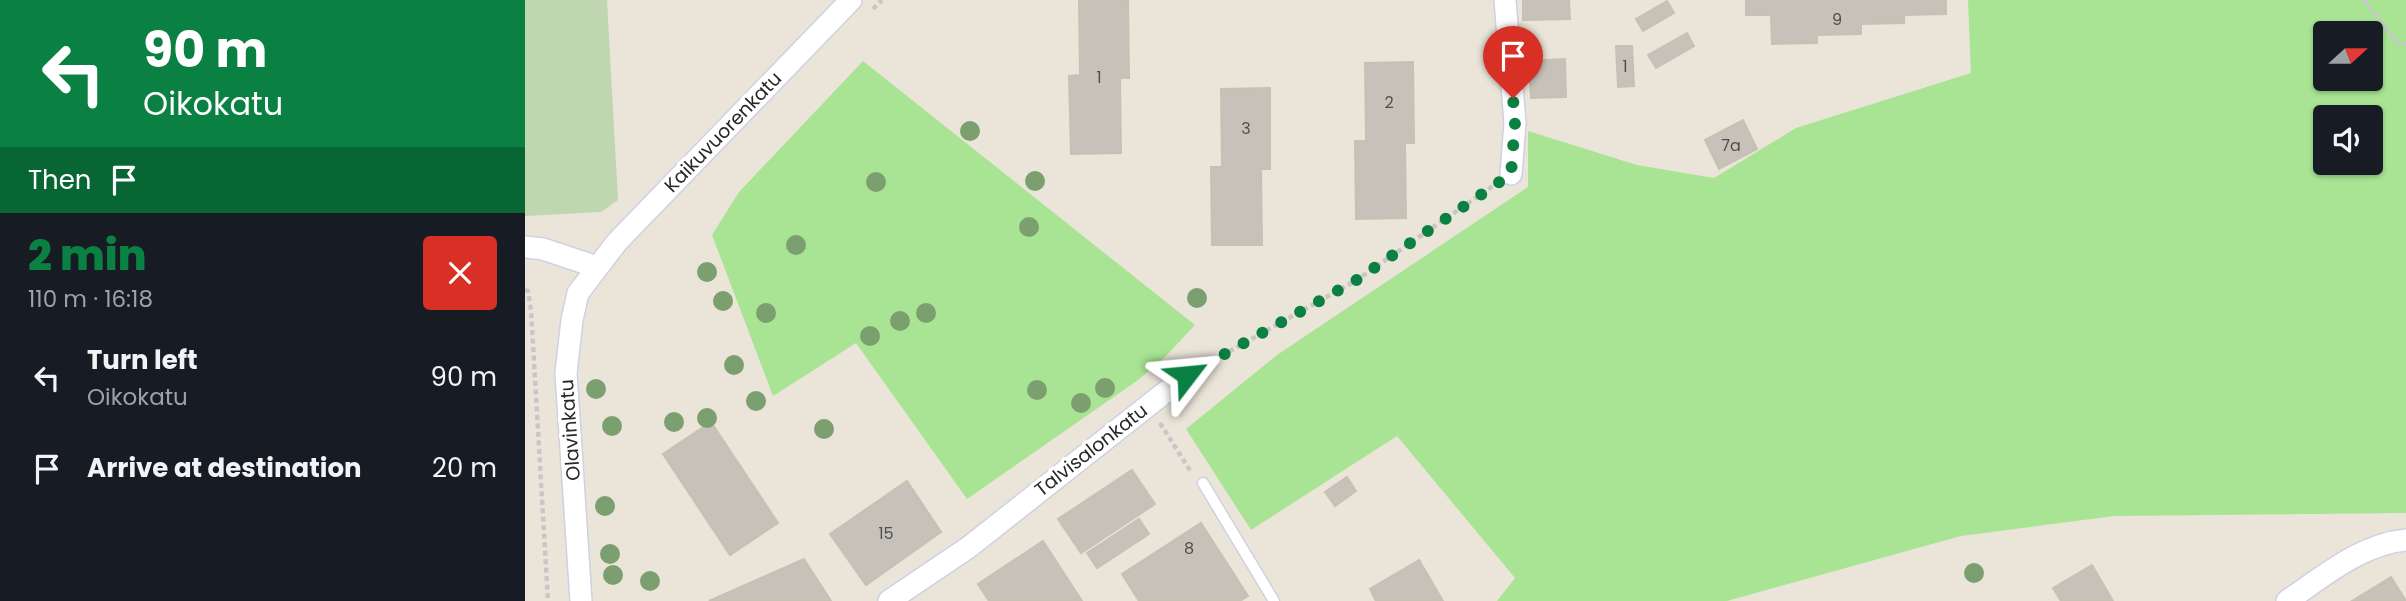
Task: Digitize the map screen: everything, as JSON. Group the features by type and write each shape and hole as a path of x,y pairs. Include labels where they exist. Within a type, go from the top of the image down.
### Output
{"street":[{"name":"Kaikuvuorenkatu","path":"597,267 617,242 851,0"},
{"path":"1505,0 1515,123 1511,174"},
{"path":"525,247 543,248 597,267"},
{"name":"Olavinkatu","path":"581,601 566,373 578,292 597,267"},
{"name":"Talvisalonkatu","path":"889,601 969,547 1187,375"},
{"path":"2287,601 2364,551 2388,542 2406,540"}],"lane":[{"path":"1203,483 1274,601"}],"path":[{"path":"872,10 882,0"},
{"path":"2364,0 2399,43 2406,44"},
{"path":"1187,375 1355,281 1511,174"},
{"path":"525,290 528,291 531,310 548,601"},
{"path":"1147,405 1184,458"}],"green space":[{"path":"525,0 607,0 618,200 601,212 525,216"},
{"path":"1968,0 2406,0 2406,513 2114,516 1961,536 1727,601 1497,601 1515,578 1397,436 1251,530 1186,429 1277,355 1528,187 1528,131 1637,165 1714,178 1796,128 1971,73"},
{"path":"863,61 1195,325 1166,356 1138,380 967,499 856,343 773,396 712,235 739,192"}],"building":[{"path":"1079,0 1128,0 1129,78 1120,78 1121,153 1071,154 1069,76 1080,75"},
{"path":"1523,0 1569,0 1570,19 1523,20"},
{"path":"1746,0 1946,0 1946,14 1904,15 1904,23 1861,24 1861,34 1817,35 1817,43 1772,44 1771,15 1746,15"},
{"path":"1667,1 1674,13 1643,31 1636,19"},
{"path":"1687,33 1694,46 1656,68 1648,55"},
{"path":"1616,46 1632,46 1634,86 1618,87"},
{"path":"1565,59 1566,97 1531,98 1529,61"},
{"path":"1413,62 1414,143 1405,143 1406,218 1356,219 1355,141 1366,141 1365,63"},
{"path":"1270,88 1270,169 1261,169 1262,245 1212,245 1211,167 1222,167 1221,89"},
{"path":"1743,120 1757,149 1719,169 1705,140"},
{"path":"711,422 778,523 730,555 663,454"},
{"path":"1132,470 1155,504 1081,553 1058,519"},
{"path":"1347,477 1356,491 1335,506 1325,492"},
{"path":"907,481 941,532 866,585 830,534"},
{"path":"1139,519 1149,534 1097,568 1087,553"},
{"path":"1201,523 1248,596 1240,601 1139,601 1122,574"},
{"path":"1043,541 1082,601 989,601 978,584"},
{"path":"804,559 831,601 709,601"},
{"path":"1419,560 1443,601 1376,601 1370,589"},
{"path":"2092,565 2113,601 2061,601 2053,588"},
{"path":"2391,577 2406,601 2352,601"}],"route":[{"path":"1187,375 1355,281 1511,174 1515,123 1513,98"}]}
